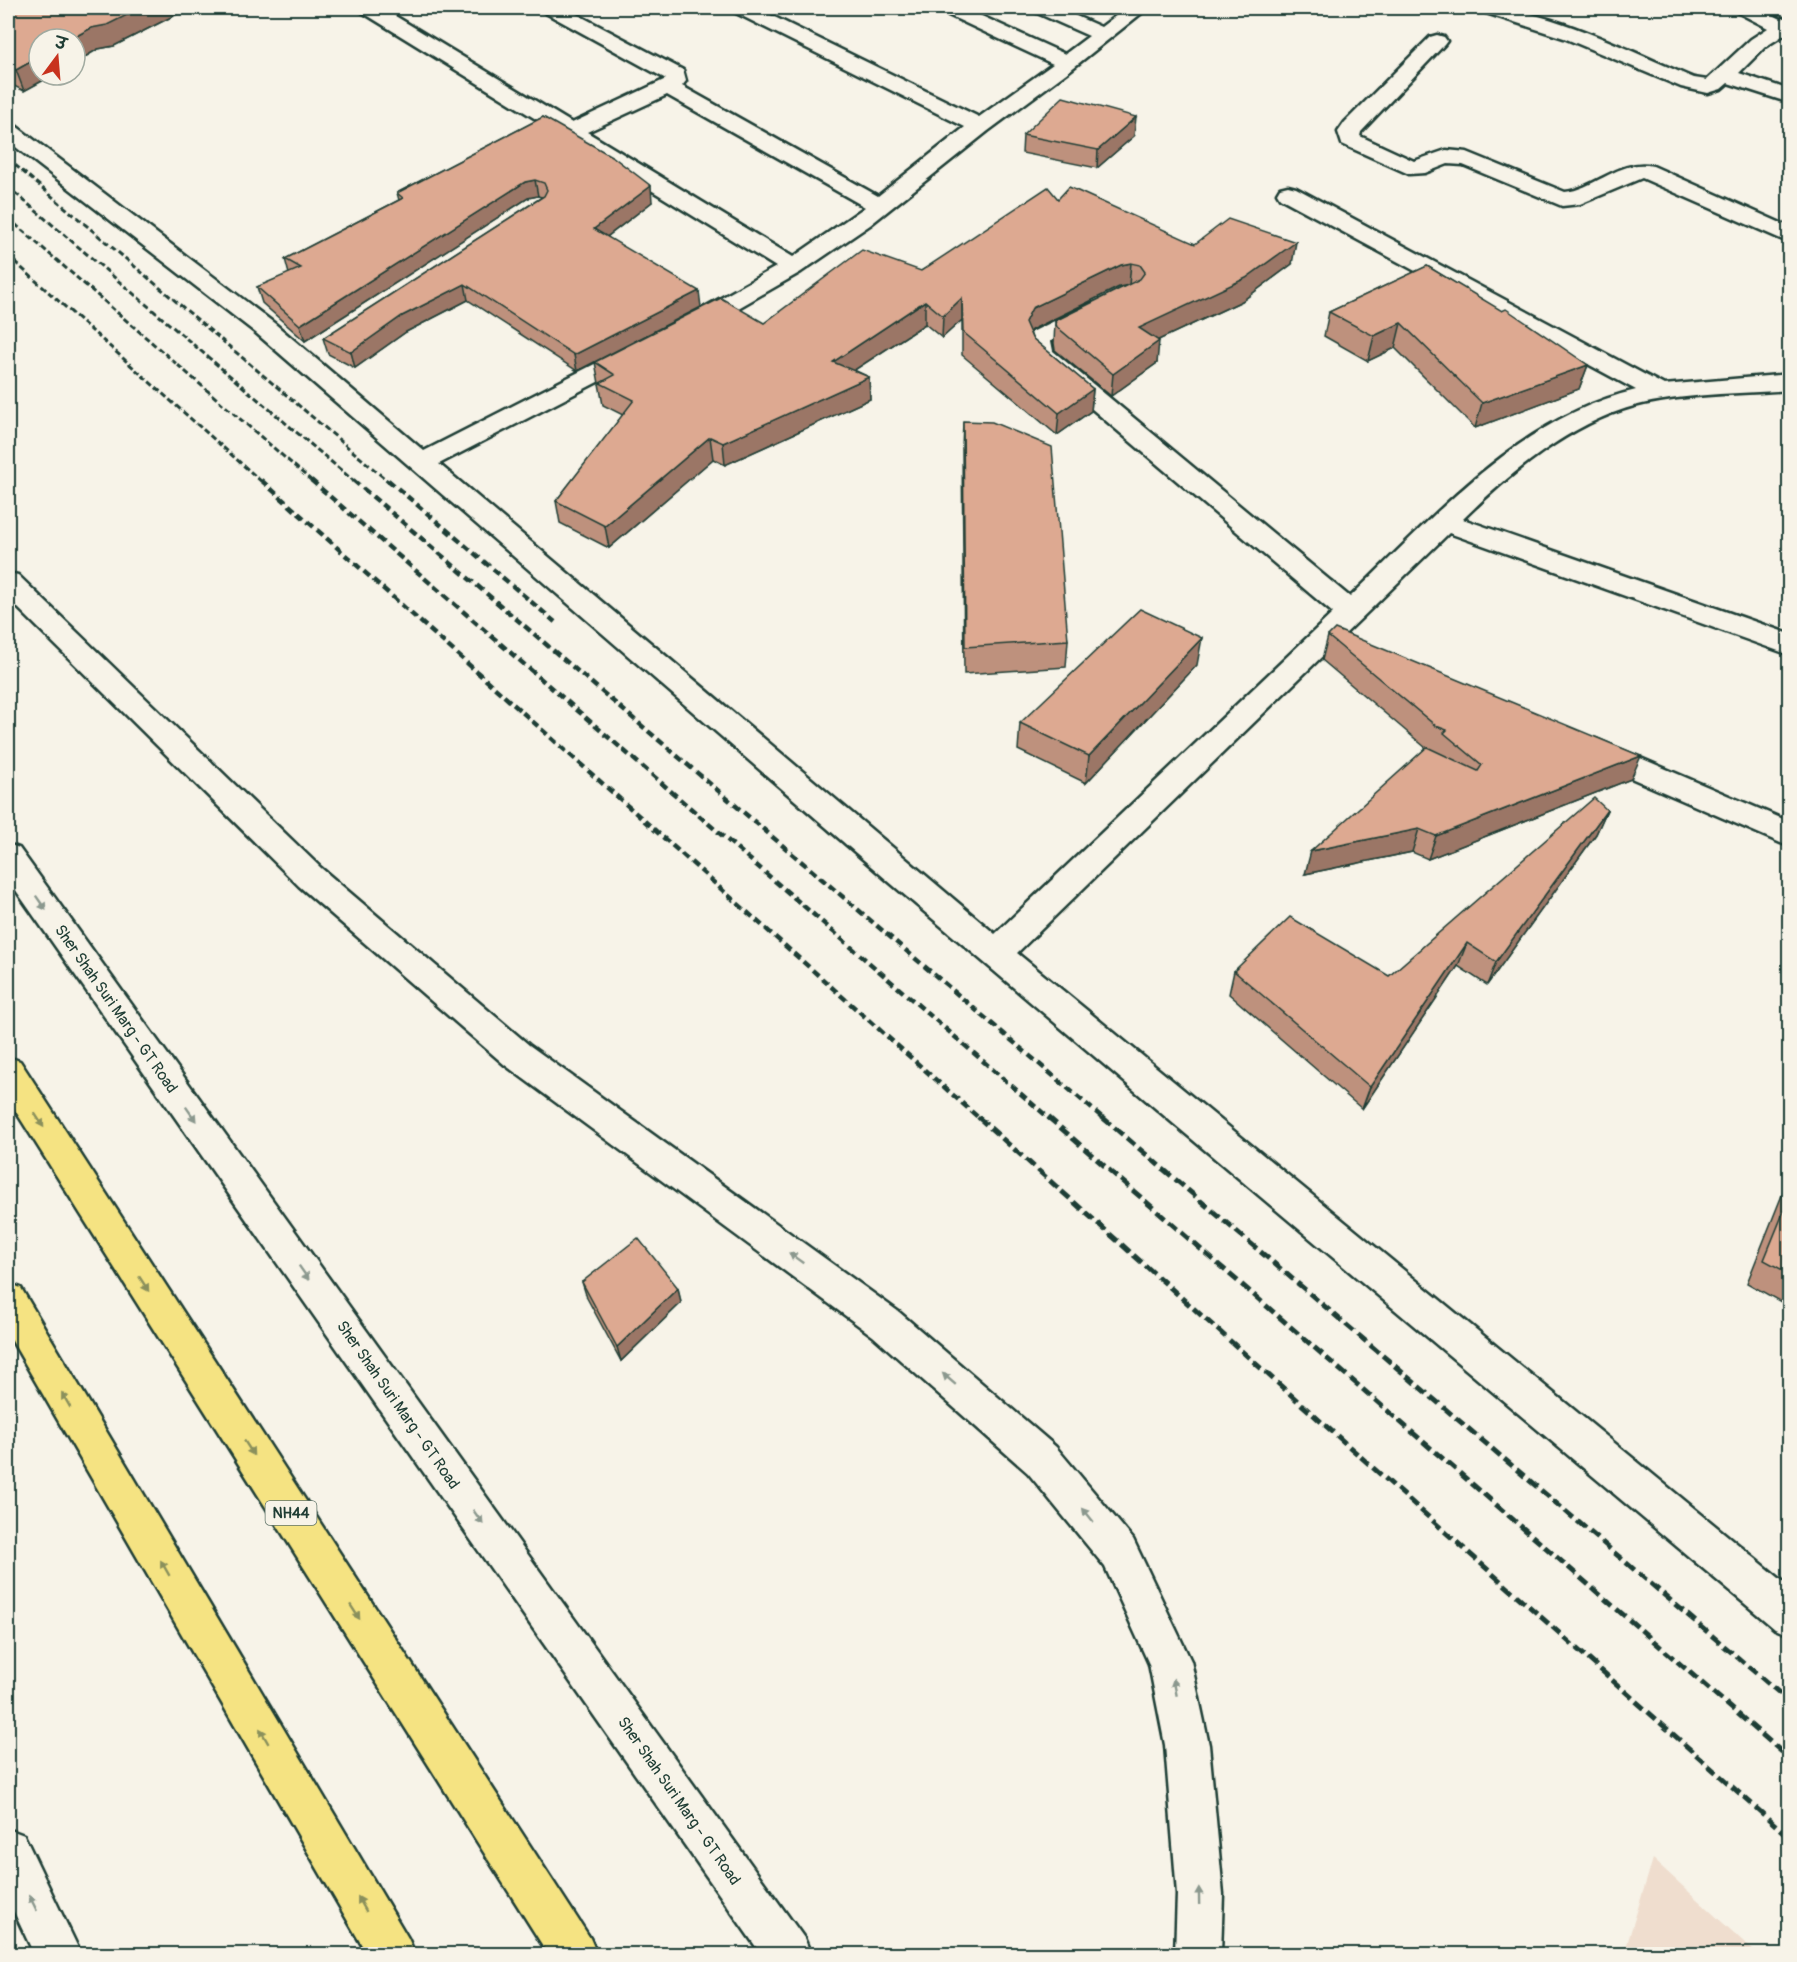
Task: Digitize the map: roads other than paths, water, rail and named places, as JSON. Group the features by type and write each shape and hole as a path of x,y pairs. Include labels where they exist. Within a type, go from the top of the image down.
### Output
{"highway":[{"name":"NH44","path":"8,1071 574,1954"},
{"path":"8,1300 392,1954"}],"street":[{"path":"369,8 792,267"},
{"path":"551,8 676,74 676,81 668,87 572,131"},
{"path":"741,8 980,126"},
{"path":"949,8 1067,63"},
{"path":"1042,8 1102,35"},
{"path":"673,334 792,267 880,206 980,126 1138,8"},
{"path":"1490,8 1572,34 1696,86 1708,87 1714,85 1758,44 1786,25"},
{"path":"1743,8 1786,25"},
{"path":"1437,41 1353,127 1349,132 1350,139 1409,167 1418,168 1446,157 1467,159 1562,199 1572,199 1635,172 1645,171 1790,236"},
{"path":"1725,75 1790,97"},
{"path":"668,87 880,206"},
{"path":"8,131 255,320 310,351 422,462 996,953 1790,1614"},
{"path":"1288,193 1660,393"},
{"path":"1118,298 1041,337 1038,343 1042,354 1350,612"},
{"path":"422,462 652,344"},
{"path":"996,953 1340,638 1350,612 1488,480 1550,437 1604,408 1660,393 1790,382"},
{"path":"1444,522 1790,645"},
{"path":"8,582 310,877 517,1055 886,1324 1042,1460 1119,1553 1170,1661 1187,1745 1200,1894 1198,1954"},
{"path":"1570,739 1790,836"},
{"name":"Sher Shah Suri Marg - GT Road","path":"8,856 788,1954"},
{"path":"8,1851 58,1954"}],"railway":[{"path":"8,159 389,482"},
{"path":"8,187 355,482"},
{"path":"8,218 313,482"},
{"path":"8,256 262,482"},
{"path":"261,480 980,1119"},
{"path":"311,480 1050,1119"},
{"path":"353,480 1104,1119"},
{"path":"388,480 555,622"},
{"path":"978,1117 1790,1838"},
{"path":"1048,1117 1790,1759"},
{"path":"1102,1117 1790,1702"}]}
